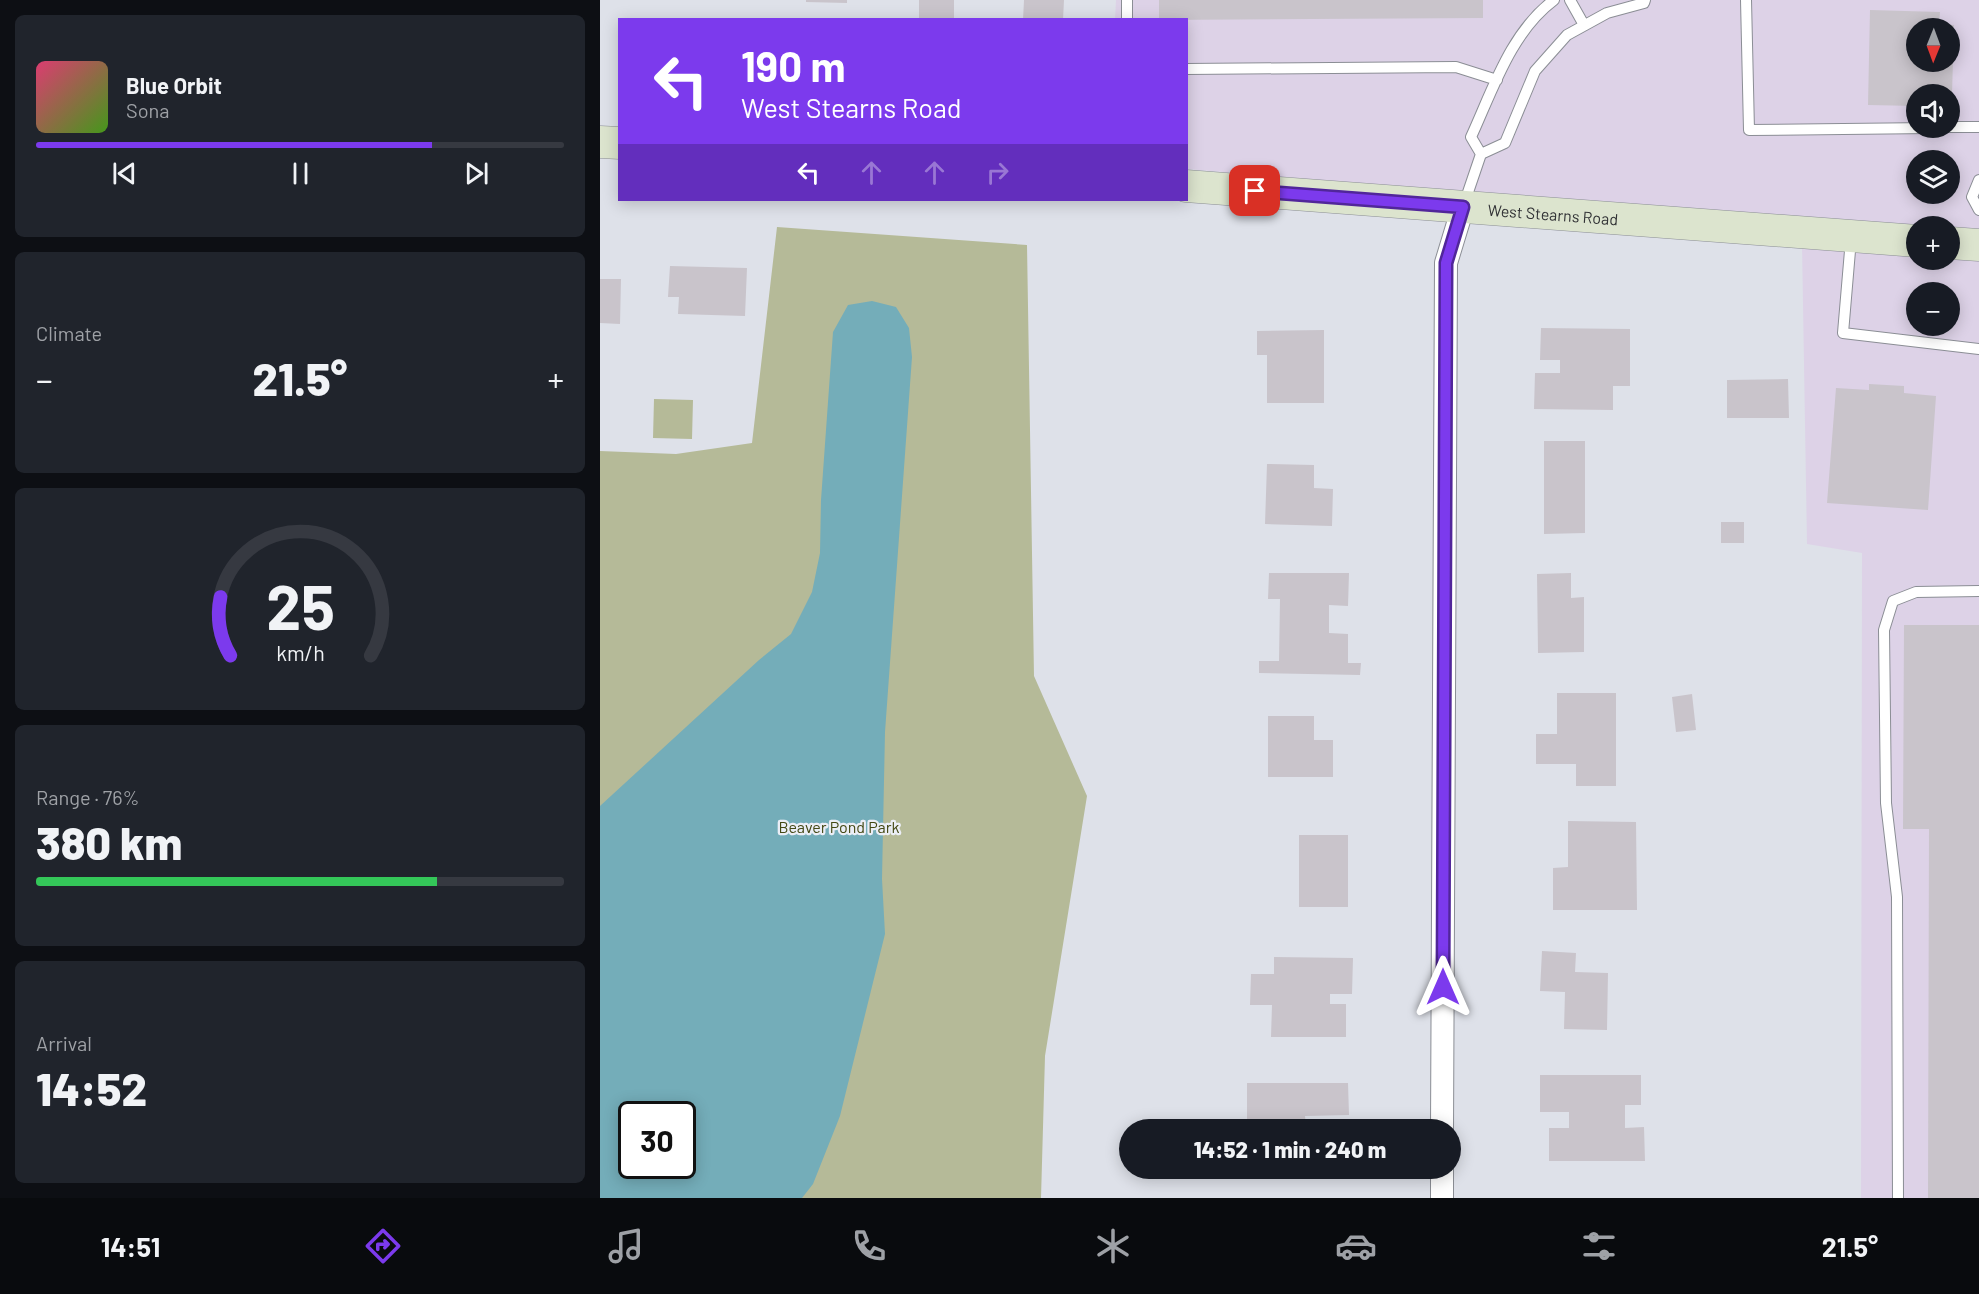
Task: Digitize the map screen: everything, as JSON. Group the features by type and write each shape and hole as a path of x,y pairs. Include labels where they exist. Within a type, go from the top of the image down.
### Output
{"main road":[{"path":"600,142 618,143"},
{"name":"West Stearns Road","path":"1188,186 1906,240"},
{"path":"1960,244 1979,245"}],"street":[{"path":"1442,1119 1446,263 1463,207"},
{"path":"1442,1179 1442,1198"}],"lane":[{"path":"1127,0 1127,18"},
{"path":"1481,154 1471,137 1507,58 1521,34 1554,0"},
{"path":"1570,0 1584,25"},
{"path":"1463,207 1481,154 1505,143 1534,71 1567,35 1607,14 1644,3 1645,0"},
{"path":"1746,0 1749,130 1906,128"},
{"path":"1188,69 1456,67 1497,80"},
{"path":"1960,127 1979,127"},
{"path":"1979,180 1972,197 1979,210"},
{"path":"1851,236 1844,333 1979,349"},
{"path":"1899,1198 1897,897 1886,804 1884,630 1893,601 1916,592 1979,591"}],"shaded area":[{"path":"1116,0 1979,0 1979,236 1960,235 1960,216 1906,216 1906,230 1188,169 1188,18 1115,18"},
{"path":"1802,243 1906,252 1906,270 1960,270 1960,256 1979,258 1979,1198 1861,1198 1862,553 1807,544"}],"green space":[{"name":"Beaver Pond Park","path":"777,227 1027,245 1034,676 1087,796 1045,1056 1041,1198 600,1198 600,451 676,454 752,443"},
{"path":"654,399 693,400 692,439 653,438"}],"water":[{"path":"872,301 896,307 909,328 912,357 885,732 882,879 885,934 840,1116 813,1184 802,1198 600,1198 600,806 759,660 791,634 812,592 820,553 821,500 833,332 848,305"}],"building":[{"path":"806,0 847,0 847,3 806,2"},
{"path":"919,0 954,0 954,18 919,18"},
{"path":"1024,0 1064,0 1063,18 1023,18"},
{"path":"1159,0 1483,0 1483,18 1188,20 1188,18 1159,18"},
{"path":"1870,10 1940,12 1940,18 1906,18 1906,72 1953,72 1952,84 1906,84 1906,106 1868,105"},
{"path":"670,266 747,268 745,316 678,314 679,297 668,297"},
{"path":"600,279 621,279 620,324 600,323"},
{"path":"1541,328 1630,329 1630,386 1613,386 1613,410 1534,409 1535,373 1560,373 1560,360 1540,360"},
{"path":"1324,330 1324,403 1267,403 1267,355 1257,355 1257,331"},
{"path":"1788,379 1789,418 1727,418 1727,380"},
{"path":"1869,384 1904,386 1904,393 1936,396 1928,510 1827,503 1836,388 1869,390"},
{"path":"1544,441 1585,441 1585,533 1544,534"},
{"path":"1267,464 1314,465 1314,488 1333,489 1332,526 1265,524"},
{"path":"1721,522 1744,522 1744,543 1721,543"},
{"path":"1269,573 1349,573 1348,606 1329,605 1329,633 1348,634 1348,663 1361,663 1360,675 1259,673 1259,661 1279,661 1280,599 1268,599"},
{"path":"1571,573 1571,598 1584,597 1584,652 1538,653 1537,574"},
{"path":"1904,625 1979,625 1979,1198 1928,1198 1929,829 1903,829"},
{"path":"1557,693 1616,693 1616,786 1576,786 1576,764 1536,764 1536,734 1557,734"},
{"path":"1692,694 1696,730 1676,732 1672,697"},
{"path":"1268,716 1314,716 1314,740 1333,740 1333,777 1268,777"},
{"path":"1568,821 1636,822 1637,910 1553,910 1553,868 1568,867"},
{"path":"1299,835 1348,835 1348,907 1299,907"},
{"path":"1542,951 1576,953 1575,972 1608,973 1607,1030 1564,1029 1565,992 1540,991"},
{"path":"1274,957 1353,958 1352,994 1330,994 1330,1004 1346,1004 1346,1037 1271,1037 1272,1005 1250,1005 1251,974 1274,974"},
{"path":"1540,1075 1641,1075 1641,1105 1625,1105 1625,1128 1644,1127 1645,1161 1549,1161 1549,1128 1569,1128 1569,1112 1540,1112"},
{"path":"1247,1083 1348,1083 1349,1115 1305,1116 1305,1119 1247,1119"}],"route":[{"path":"1255,191 1463,207 1446,263 1443,987"}]}
